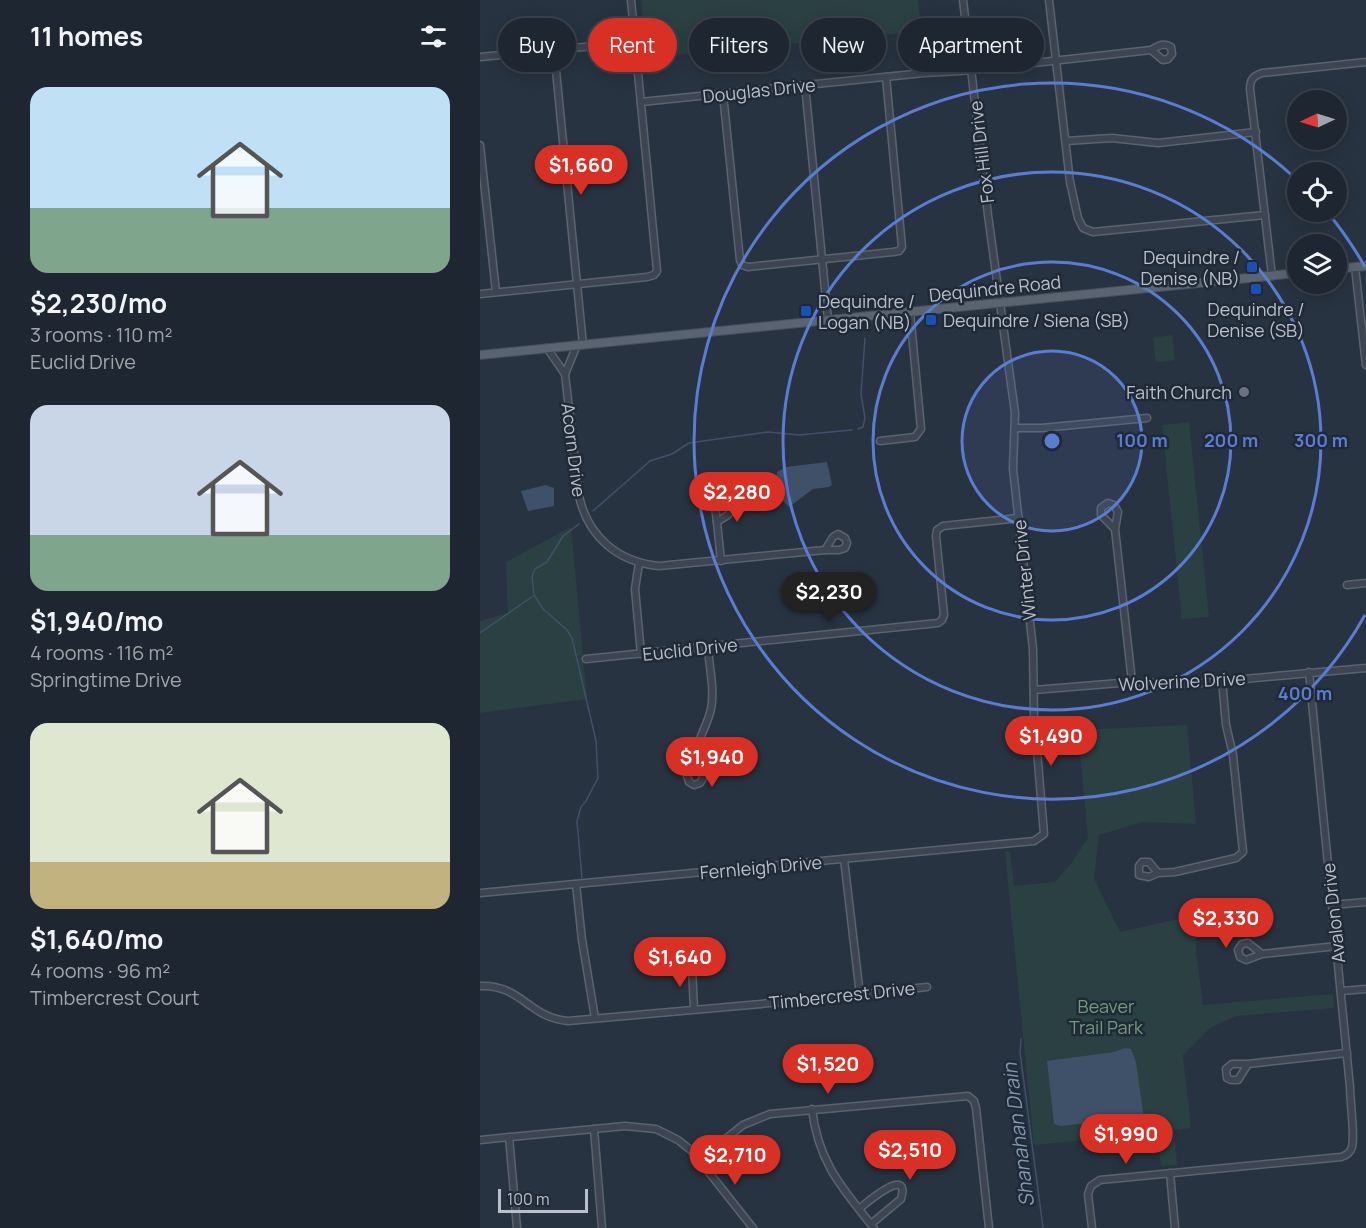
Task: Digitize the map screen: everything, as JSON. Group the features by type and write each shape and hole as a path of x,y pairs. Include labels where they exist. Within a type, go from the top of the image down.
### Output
{"main road":[{"path":"1347,268 1366,266"},
{"name":"Dequindre Road","path":"480,355 1287,274"}],"street":[{"path":"631,0 633,18"},
{"name":"Fox Hill Drive","path":"963,0 965,18"},
{"path":"1049,0 1073,198 1083,228 1093,232 1265,215"},
{"name":"Douglas Drive","path":"1044,61 1151,50"},
{"path":"480,57 498,55"},
{"path":"1272,276 1250,89 1253,78 1267,72 1366,62"},
{"path":"556,72 577,284 580,345"},
{"path":"480,294 647,277 656,273 658,268 638,72"},
{"name":"Douglas Drive","path":"641,102 947,72"},
{"name":"Fox Hill Drive","path":"971,72 1001,303"},
{"path":"723,94 739,255 742,265 748,267 893,252 901,249 902,240 886,77"},
{"path":"805,85 828,320"},
{"path":"1066,141 1112,138 1158,143 1256,132"},
{"path":"480,145 496,292"},
{"path":"1355,267 1366,365"},
{"name":"Winter Drive","path":"1001,303 1013,387 1015,428 1013,461 1033,649 1035,723 1044,826 1041,837"},
{"path":"880,441 913,438 921,429 910,312"},
{"name":"Acorn Drive","path":"565,374 580,345"},
{"name":"Acorn Drive","path":"547,348 565,374 578,489 584,515 596,534 609,548 639,563 668,566 825,550"},
{"path":"1015,428 1042,428 1146,418"},
{"name":"Euclid Drive","path":"586,659 938,623 944,615 937,530 943,526 1019,518"},
{"path":"717,522 721,561"},
{"path":"1115,529 1132,682"},
{"path":"639,563 635,589 641,654"},
{"path":"1347,585 1366,583"},
{"path":"695,764 696,749 710,716 712,701 708,647"},
{"name":"Wolverine Drive","path":"1034,690 1132,682 1176,685 1366,668"},
{"name":"Avalon Drive","path":"1170,1173 1341,1157 1349,1153 1353,1138 1347,1053 1309,672"},
{"path":"1158,873 1175,872 1236,858 1243,852 1233,755 1226,725 1222,680"},
{"name":"Fernleigh Drive","path":"480,893 1034,841 1041,837"},
{"path":"844,859 860,995"},
{"path":"576,884 582,940 591,983 595,1018"},
{"path":"1332,905 1366,902"},
{"path":"1262,954 1336,946"},
{"path":"692,968 694,1009"},
{"name":"Timbercrest Drive","path":"480,987 505,989 542,1015 568,1021 927,987"},
{"path":"1341,991 1366,989"},
{"path":"1248,1064 1347,1053"},
{"path":"699,1160 739,1128 757,1117 812,1109 968,1096 972,1098 976,1108 989,1228"},
{"path":"812,1109 816,1135 826,1163 859,1209 873,1226 901,1199 900,1188 896,1185 890,1186 859,1209"},
{"path":"480,1140 633,1126 656,1130 678,1140 699,1160 753,1228"},
{"path":"594,1129 602,1228"},
{"path":"509,1137 517,1228"},
{"path":"1092,1228 1088,1194 1093,1184 1107,1179 1170,1173 1175,1228"}],"green space":[{"path":"641,0 918,0 920,18 898,18 898,33 886,35 886,18 801,18 801,43 789,44 789,18 689,18 689,54 677,55 677,18 643,18"},
{"path":"1172,335 1175,360 1156,362 1153,338"},
{"path":"1189,422 1209,617 1182,619 1162,425"},
{"path":"571,527 587,699 480,713 480,621 508,613 506,562"},
{"name":"Beaver Trail Park","path":"1187,725 1196,824 1143,822 1099,835 1094,879 1120,932 1197,915 1196,952 1203,1005 1333,994 1334,1008 1236,1016 1210,1028 1183,1055 1191,1128 1174,1130 1177,1165 1161,1166 1157,1133 1034,1145 1005,852 1010,852 1014,886 1055,882 1070,865 1088,838 1078,730"}],"water":[{"path":"827,462 832,485 813,489 789,507 779,497 777,472 786,467"},
{"path":"546,485 554,488 554,506 528,511 521,491"},
{"path":"1125,1048 1131,1049 1136,1062 1144,1119 1140,1122 1123,1119 1061,1126 1054,1124 1047,1061 1114,1052"}],"waterway":[{"path":"858,429 863,427 865,418 861,394 865,338"},
{"path":"593,511 650,461 672,454 689,443 768,432 799,435 852,430"},
{"name":"Shanahan Drain","path":"579,524 563,536 547,562 535,569 532,576 534,595 543,609 567,630 572,638 596,741 598,778 581,807 577,821 582,878"},
{"path":"480,633 533,596"},
{"name":"Shanahan Drain","path":"1021,1039 1020,1052 1043,1228"}],"place":[{"name":"Dequindre / Denise (NB)","path":"1252,267"},
{"name":"Dequindre / Denise (SB)","path":"1256,289"},
{"name":"Dequindre / Logan (NB)","path":"806,311"},
{"name":"Dequindre / Siena (SB)","path":"931,320"},
{"name":"Faith Church","path":"1244,392"}]}
